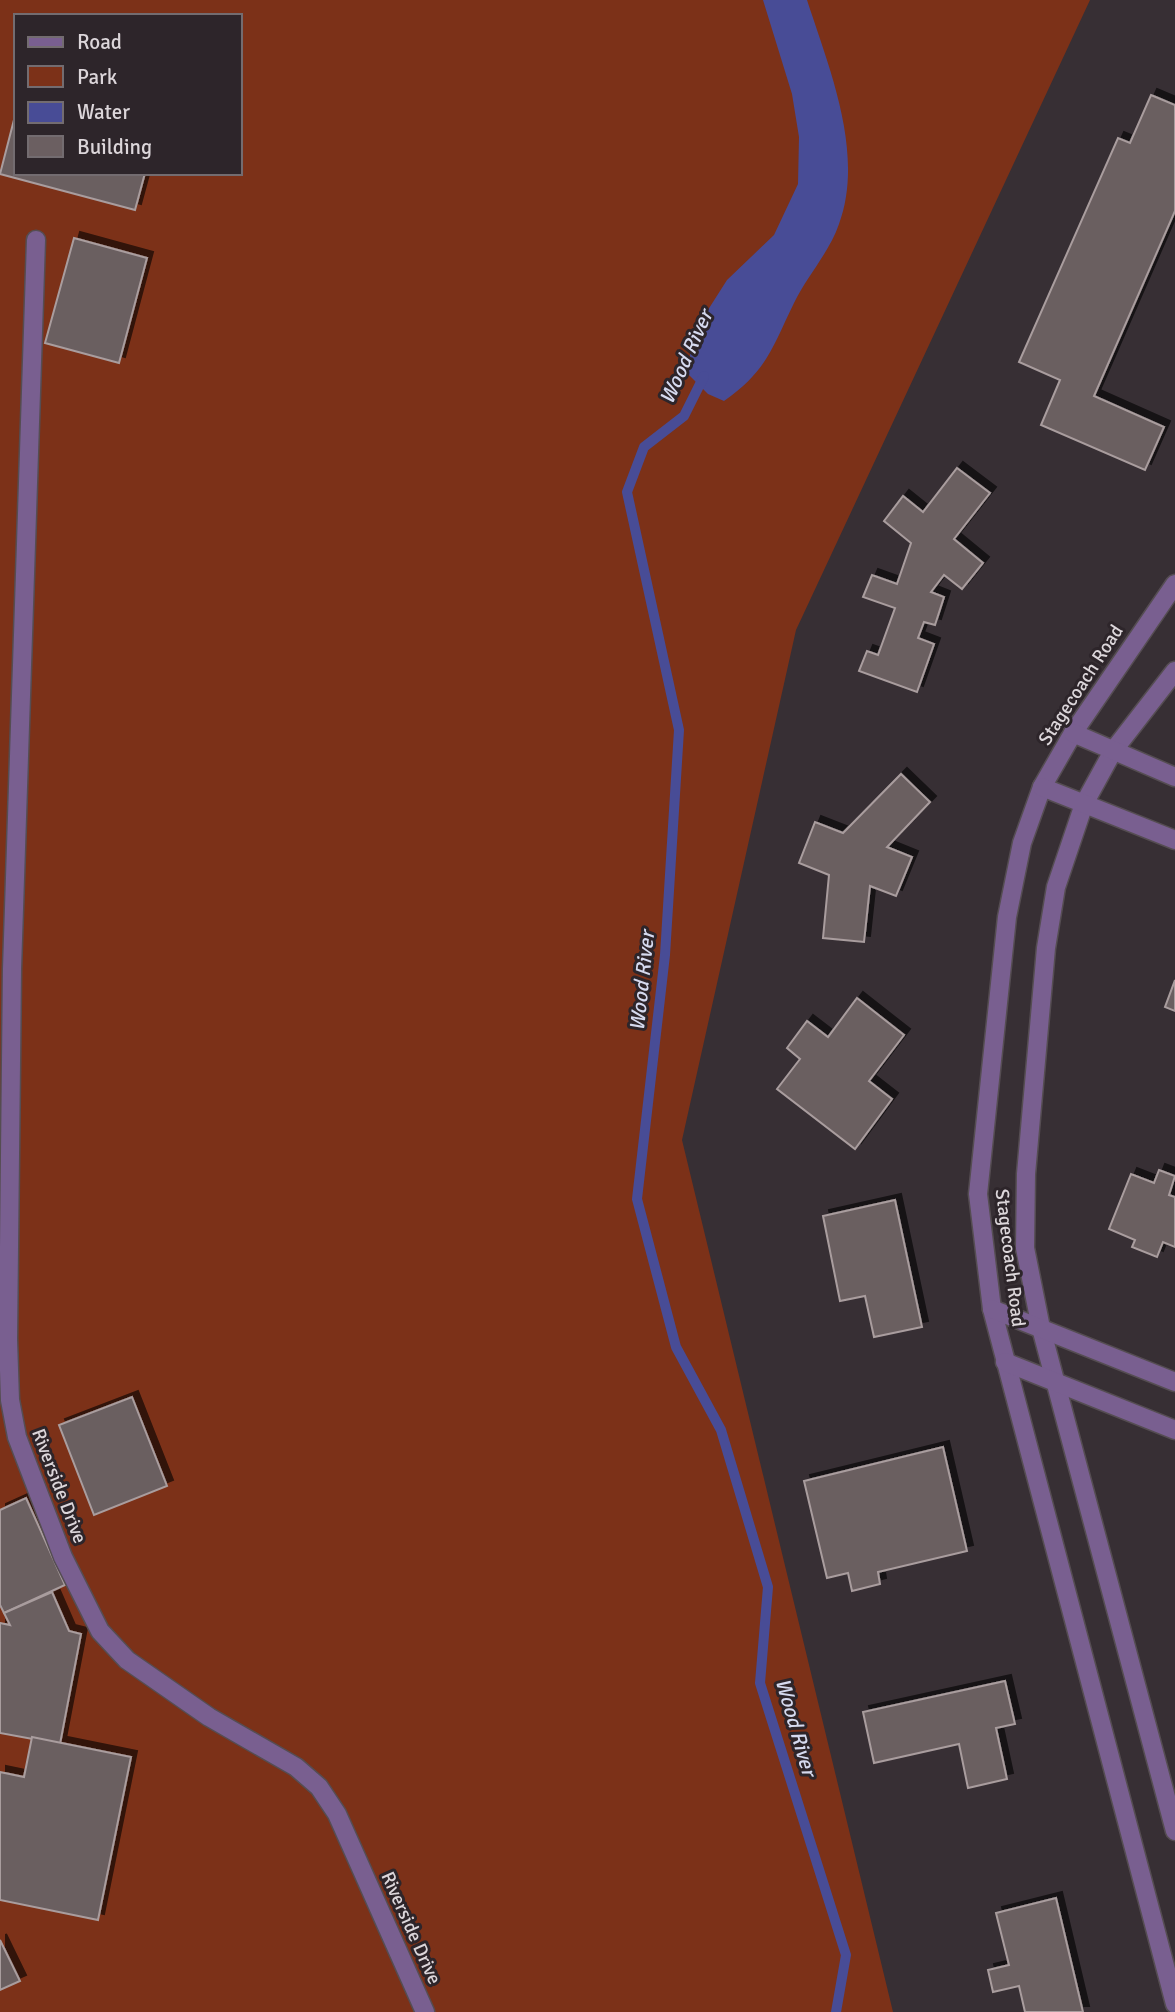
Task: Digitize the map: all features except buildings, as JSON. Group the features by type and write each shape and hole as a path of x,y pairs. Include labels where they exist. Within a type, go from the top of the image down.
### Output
{"street":[{"name":"Riverside Drive","path":"36,240 12,969 8,1340 10,1399 17,1437 63,1557 100,1631 127,1660 209,1717 296,1768 319,1787 337,1814 425,2012"},
{"name":"Stagecoach Road","path":"1175,584 1073,733 1042,787 1022,843 1007,917 978,1194 992,1309 1170,1964 1175,2004"},
{"name":"Stagecoach Road","path":"1175,671 1114,751 1084,804 1055,887 1046,948 1026,1174 1025,1248 1041,1328 1175,1830"},
{"path":"1073,733 1175,777"},
{"path":"1042,787 1175,840"},
{"path":"992,1309 1175,1382"},
{"path":"1005,1362 1175,1430"}],"green space":[{"path":"0,0 1090,0 796,630 682,1140 893,2012 0,2012"}],"water":[{"path":"763,0 807,0 841,111 848,169 846,197 835,235 799,293 767,358 750,379 724,401 708,394 688,374 692,335 727,280 774,235 798,184 799,137 792,94"}],"waterway":[{"name":"Wood River","path":"704,376 684,416 644,447 627,492 679,730 665,955 637,1199 676,1347 721,1430 768,1587 760,1683 846,1955 836,2012"}]}
